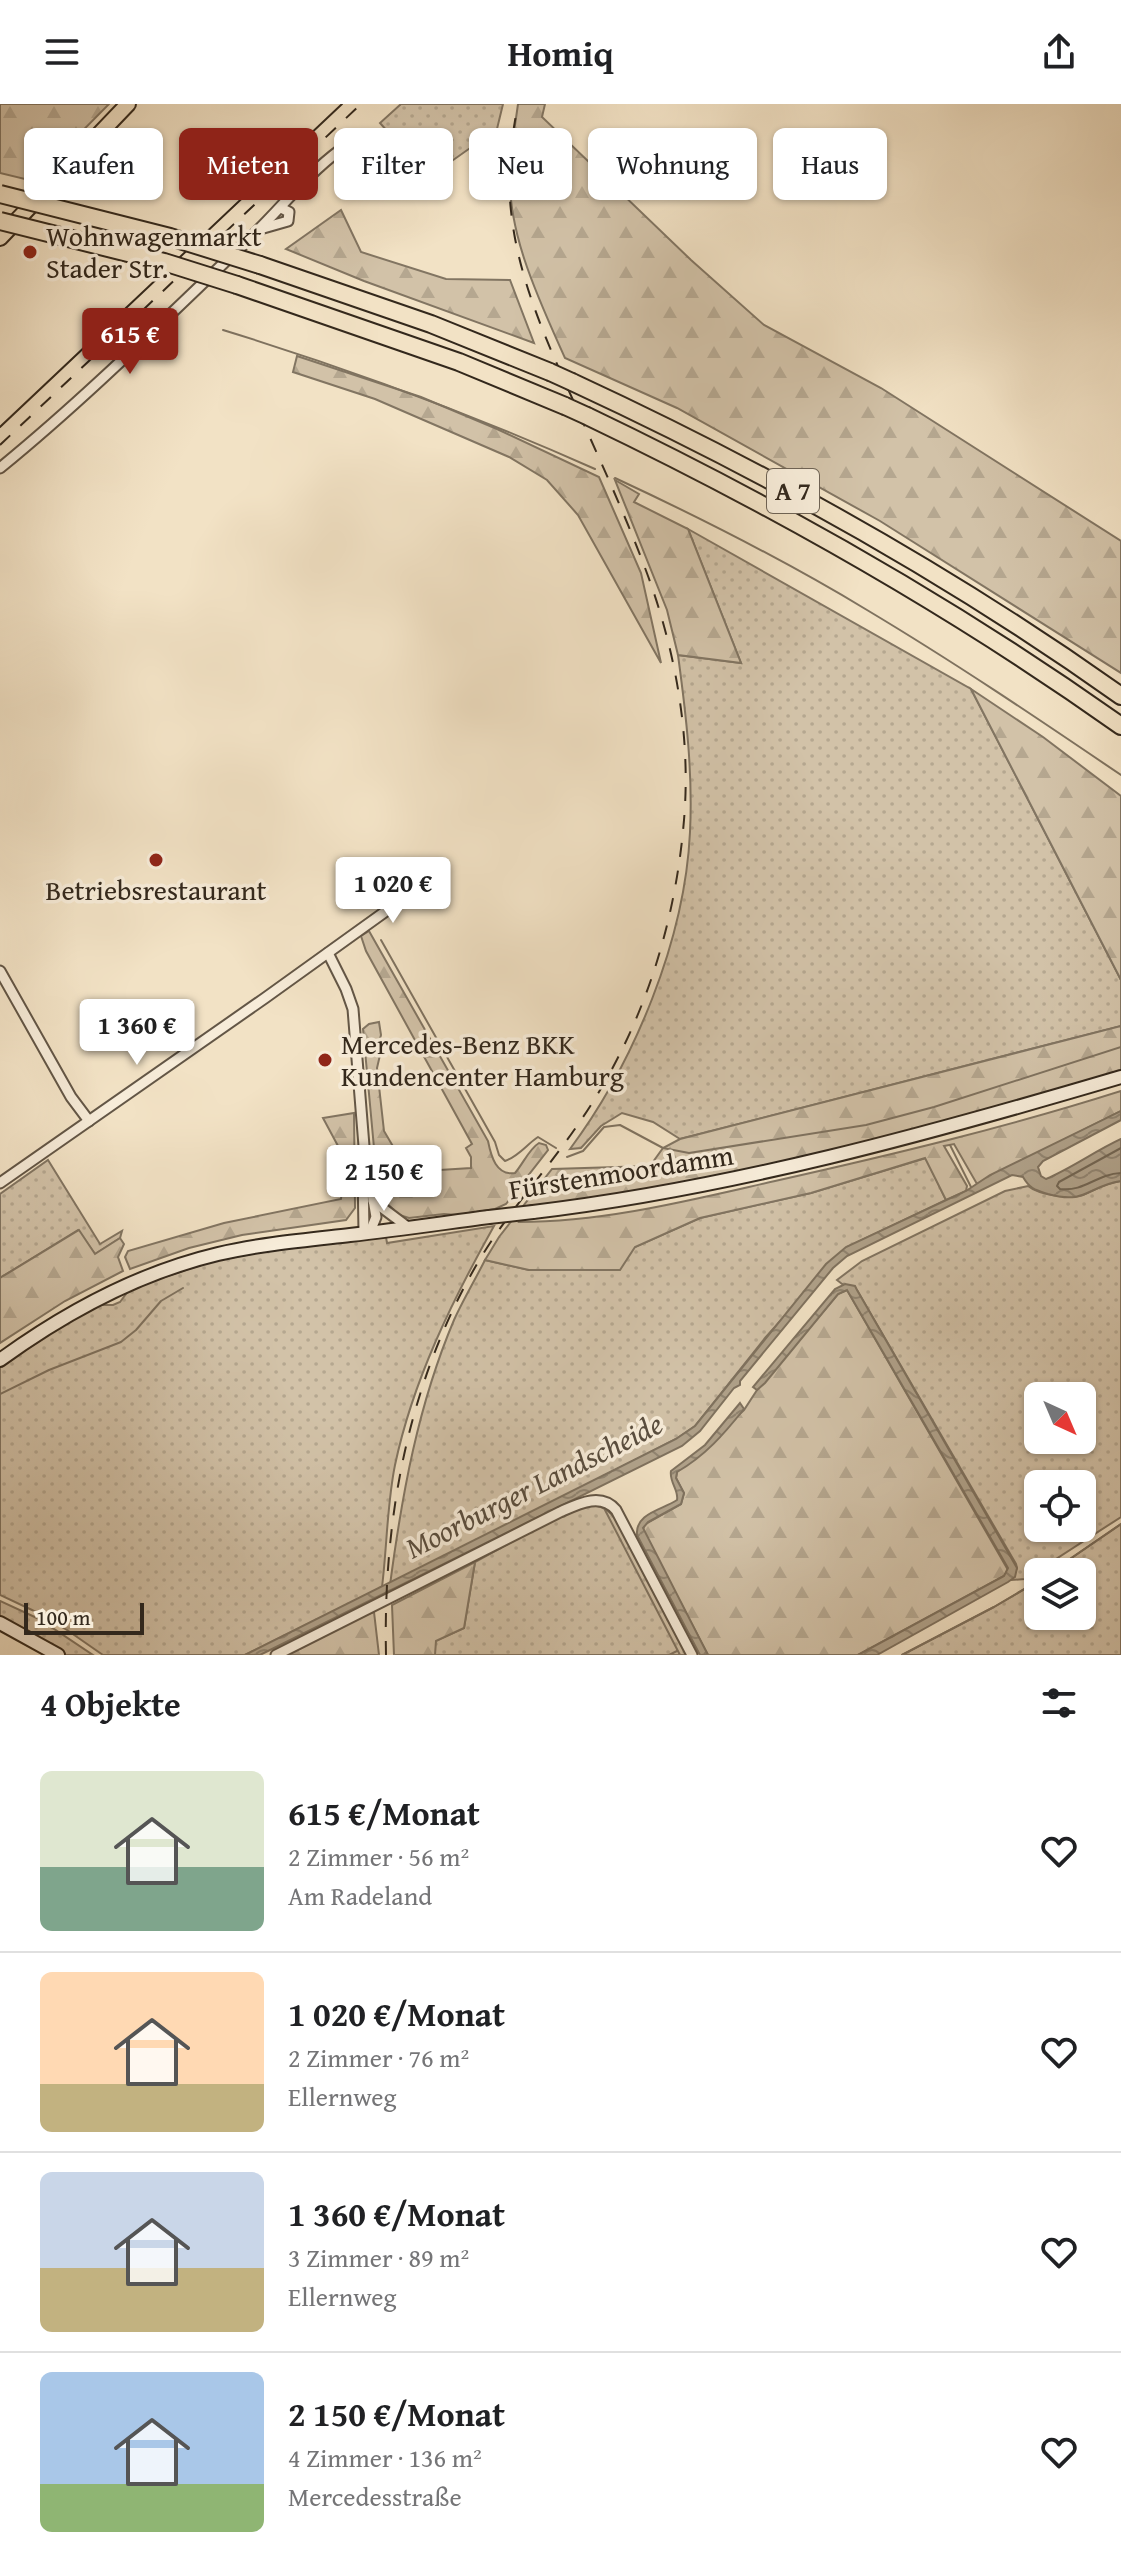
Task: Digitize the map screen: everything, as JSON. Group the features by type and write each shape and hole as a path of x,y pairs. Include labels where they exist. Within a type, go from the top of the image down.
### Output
{"highway":[{"name":"A 7","path":"0,194 170,237 260,265 431,324 550,372 684,434 890,546 1006,618 1121,696"},
{"name":"A 7","path":"0,221 164,262 237,285 459,362 565,406 685,463 821,535 998,642 1121,726"}],"main road":[{"path":"0,238 128,104"},
{"name":"Fürstenmoordamm","path":"0,1360 76,1310 158,1272 218,1254 258,1246 647,1196 796,1165 963,1124 1121,1077"},
{"path":"0,1623 58,1655"}],"street":[{"path":"0,468 102,380 260,229 288,221 289,212 281,208 301,183 334,155"},
{"path":"0,1183 439,873"},
{"path":"328,953 353,1009 364,1146 364,1233"},
{"path":"0,971 71,1097 89,1121"},
{"path":"364,1146 376,1221 364,1233"},
{"path":"373,1201 409,1228"},
{"path":"276,1655 574,1506 594,1500 609,1503 618,1514 692,1655"}],"green space":[{"path":"0,104 109,104 85,128 24,128 24,179 0,173"},
{"path":"401,104 503,104 497,128 469,128 469,149 453,160 453,128 384,128 380,123"},
{"path":"518,104 545,104 542,117 553,128 515,128"},
{"path":"572,146 588,161 588,200 628,200 764,325 881,388 1121,541 1121,673 880,521 677,408 565,358 527,267 511,200 572,200"},
{"path":"341,210 361,252 446,279 510,280 534,343 286,249"},
{"path":"297,356 421,397 599,477 641,573 661,663 578,515 547,480 509,457 375,399 293,372"},
{"path":"615,480 639,494 634,502 688,529 741,663 678,655 667,610"},
{"path":"688,529 971,689 1121,980 1121,1026 680,1139 653,1122 622,1113 601,1126 581,1148 570,1149 615,1078 635,1039 667,957 678,915 686,873 691,788 678,655 741,663"},
{"path":"971,689 1043,737 1121,796 1121,980"},
{"path":"369,931 488,1141 499,1168 515,1173 535,1146 539,1143 546,1145 548,1150 506,1204 495,1209 458,1215 409,1218 393,1213 394,1210 382,1199 378,1191 363,1029 369,1024 379,1022 381,1035 376,1054 380,1055 377,1068 384,1131 408,1172 471,1168 471,1157 466,1148 472,1144 366,951 361,936"},
{"path":"1121,1026 1121,1071 1086,1083 771,1166 630,1194 527,1206 519,1222 583,1218 648,1209 949,1140 1121,1091 1121,1111 977,1184 954,1144 944,1146 967,1186 966,1191 946,1200 925,1158 811,1193 700,1218 635,1247 620,1270 529,1270 485,1260 552,1169 650,1166 663,1148 680,1139"},
{"path":"354,1113 355,1208 346,1220 242,1235 189,1248 130,1269 125,1257 128,1251 224,1223 341,1199 345,1159 323,1118"},
{"path":"926,1158 946,1200 847,1247 765,1338 695,1426 676,1439 390,1585 406,1484 430,1384 454,1320 485,1260 529,1270 635,1247 700,1218 811,1193"},
{"path":"48,1160 100,1244 122,1231 120,1238 95,1254 78,1230 0,1278 0,1194"},
{"path":"1121,1181 1121,1517 1096,1533 1096,1470 1024,1470 1024,1542 1082,1542 1058,1558 1024,1558 1024,1579 1012,1580 1016,1564 857,1290 837,1280 862,1261 1005,1191 1028,1186 1047,1194 1072,1197"},
{"path":"494,1226 449,1312 412,1402 392,1480 382,1587 245,1655 103,1655 67,1630 0,1595 0,1367 93,1305 113,1305 120,1302 129,1290 140,1285 213,1261 386,1237 387,1243"},
{"path":"79,1230 95,1254 120,1238 124,1244 118,1257 123,1271 65,1301 0,1343 0,1278"},
{"path":"847,1290 1008,1570 1004,1576 858,1655 708,1655 643,1531 644,1525 681,1504 684,1493 676,1478 677,1472 744,1410 757,1390 838,1294"},
{"path":"587,1504 605,1509 618,1522 688,1655 435,1655 435,1641 464,1628 475,1562 572,1509"},
{"path":"1121,1524 1121,1655 902,1655 1024,1589 1024,1630 1096,1630 1096,1558 1071,1558"},
{"path":"475,1562 464,1628 436,1641 435,1655 394,1655 392,1605"},
{"path":"0,1601 39,1619 93,1655 66,1655 0,1618"},
{"path":"374,1612 379,1655 282,1655 351,1620"}],"water":[{"path":"1121,1111 1121,1120 1043,1161 1038,1167 1041,1176 1046,1179 1121,1139 1121,1181 1079,1196 1061,1197 1036,1190 1023,1177 1012,1175 847,1256 833,1268 740,1381 740,1385 734,1388 700,1431 682,1446 260,1655 245,1655 676,1439 695,1426 826,1264 846,1247 966,1191 990,1175"},
{"path":"845,1284 855,1286 1017,1568 1015,1577 1008,1582 877,1655 858,1655 1004,1576 1008,1568 847,1290 838,1294 765,1383 757,1390 753,1387 835,1289"},
{"path":"740,1403 744,1409 721,1436 677,1472 676,1478 684,1493 681,1504 648,1522 643,1528 708,1655 700,1655 637,1535 638,1528 645,1517 677,1500 671,1471 705,1445"}],"waterway":[{"path":"223,330 411,394 595,469"},
{"path":"615,478 743,541 836,592 963,670 1121,775"},
{"path":"381,940 495,1142 499,1155 505,1161 510,1159 538,1137 556,1148"},
{"path":"567,1157 583,1151 604,1127 620,1125 663,1148 689,1153 866,1125 934,1107 1121,1047"},
{"path":"950,1145 971,1187"},
{"path":"0,1394 49,1370 121,1342 161,1301 183,1288"},
{"path":"605,1510 680,1655"},
{"path":"1071,1558 1121,1524"},
{"path":"902,1655 1024,1589"},
{"path":"669,1655 677,1651"}],"tram line":[{"path":"0,427 342,104"}],"railway":[{"path":"0,445 361,104"},
{"path":"386,1655 389,1555 395,1506 404,1457 431,1362 450,1316 485,1251 579,1123 620,1053 637,1016 663,940 673,901 684,820 683,727 674,665 658,605 640,554 543,331 520,260 509,184 518,104"}],"place":[{"name":"Wohnwagenmarkt Stader Str.","path":"30,252"},
{"name":"Betriebsrestaurant","path":"156,860"},
{"name":"Mercedes-Benz BKK Kundencenter Hamburg","path":"325,1060"}],"water label":[{"name":"Moorburger Landscheide","path":"534,1486"}]}
